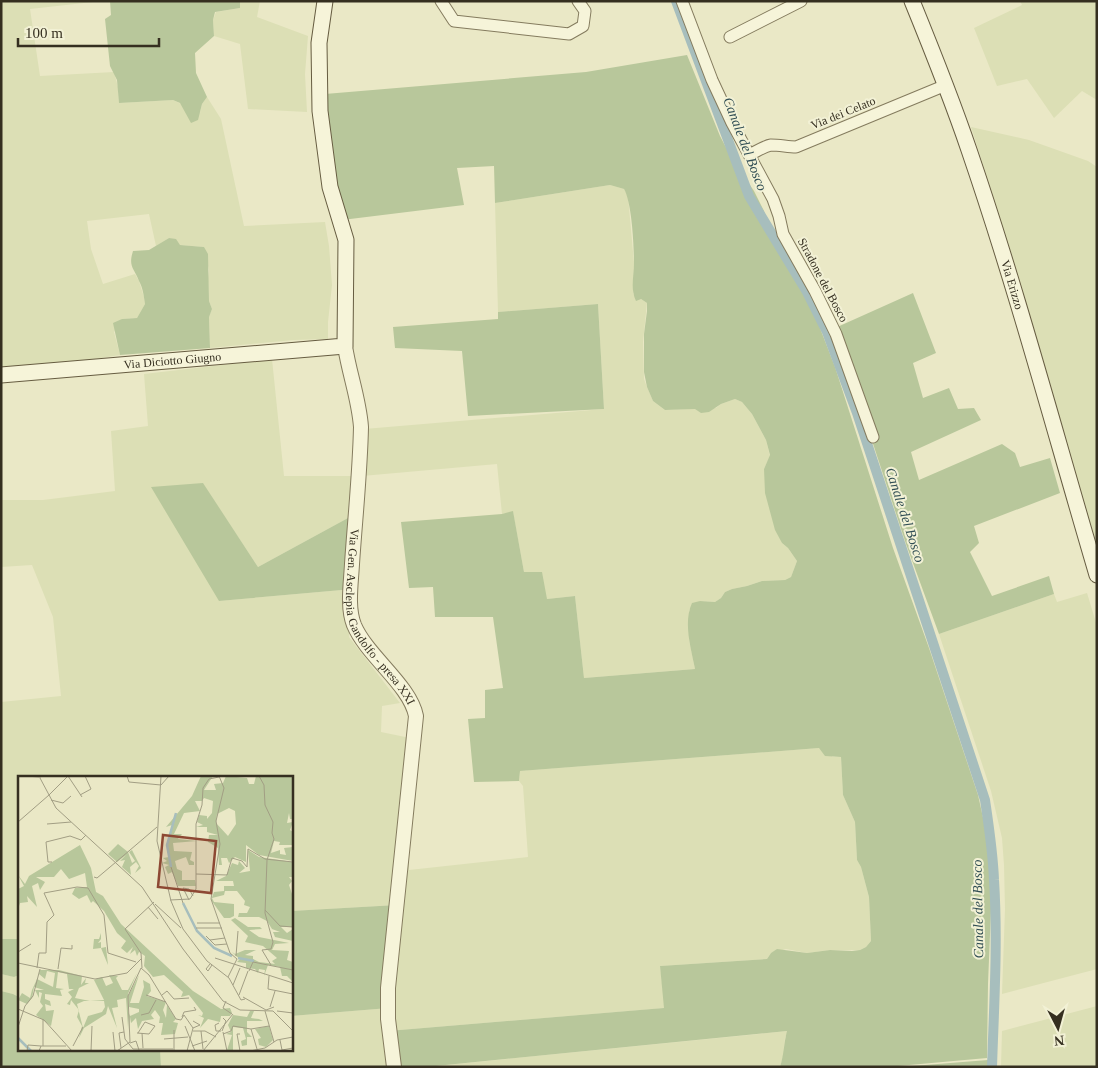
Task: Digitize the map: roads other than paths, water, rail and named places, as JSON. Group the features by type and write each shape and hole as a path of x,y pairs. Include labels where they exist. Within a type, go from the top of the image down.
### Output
{"main road":[{"path":"325,1 319,43 320,111 330,187 346,240 345,346"},
{"name":"Via Erizzo","path":"912,1 970,151 1097,575"},
{"name":"Via Diciotto Giugno","path":"1,375 345,346"}],"street":[{"path":"441,1 454,21 569,34 583,26 585,11 578,1"},
{"name":"Stradone del Bosco","path":"682,1 712,80 773,199 783,234 789,247 815,291 836,334 873,437"},
{"path":"730,36 801,1"},
{"name":"Via dei Celato","path":"749,155 772,145 796,147 946,85"},
{"name":"Via Gen. Asclepia Gandolfo - presa XXI","path":"345,346 360,413 361,427 353,540 351,615 356,629 364,642 411,701 416,716 388,988 388,1020 394,1067"}],"waterway":[{"name":"Canale del Bosco","path":"676,1 749,196 807,292 827,332 857,413 985,800 992,850 996,927 992,1067"}]}
